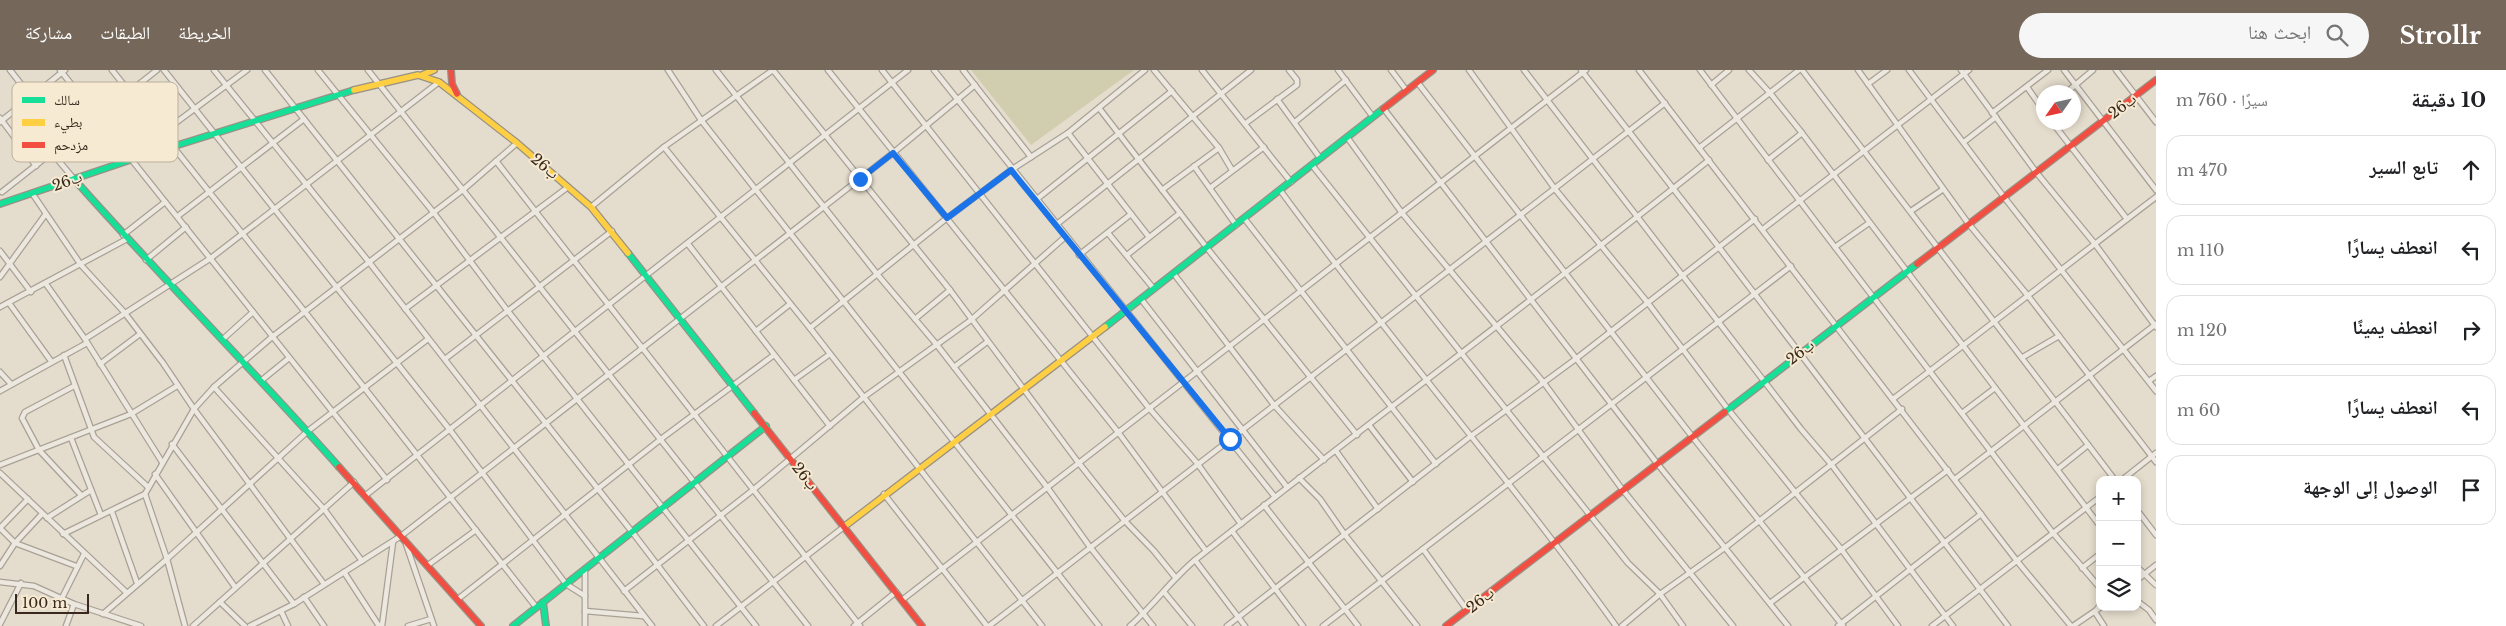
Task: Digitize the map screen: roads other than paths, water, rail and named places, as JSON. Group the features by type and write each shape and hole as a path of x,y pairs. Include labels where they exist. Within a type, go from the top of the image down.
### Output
{"main road":[{"path":"418,73 434,70"},
{"path":"451,70 452,84 457,95"},
{"path":"845,526 884,494 1154,290 1433,70"},
{"name":"26ب","path":"178,146 338,95 418,73 439,82 517,143 591,207 612,231 922,626"},
{"name":"26ب","path":"1446,626 1691,435 2156,80"},
{"name":"26ب","path":"0,204 124,162"},
{"path":"74,179 146,260 222,340 244,360 481,626"},
{"path":"513,626 766,426"},
{"path":"543,602 546,626"}],"street":[{"path":"10,70 20,82"},
{"path":"112,70 122,82"},
{"path":"142,82 157,70"},
{"path":"164,70 173,82"},
{"path":"214,70 369,262 652,626"},
{"path":"178,122 246,70"},
{"path":"265,70 633,533 704,626"},
{"path":"318,70 434,213 507,310 756,626"},
{"path":"368,70 502,236 808,626"},
{"path":"668,70 700,120 900,371 1099,626"},
{"path":"716,70 791,162 877,274 937,345 1047,487 1090,547 1153,626"},
{"path":"591,207 664,147 735,95 773,70 950,290 1078,462 1124,520 1175,577"},
{"path":"828,70 1118,432 1160,492 1206,552"},
{"path":"882,70 982,193 1149,408 1197,463 1241,524"},
{"path":"366,495 908,70"},
{"path":"934,70 1011,170 1057,224 1065,237 1275,497"},
{"path":"963,70 1031,157"},
{"path":"810,328 947,218 1011,170 1068,133 1146,70"},
{"path":"1154,70 1195,117 1219,148 1232,170"},
{"path":"1202,70 1291,182"},
{"path":"1057,224 1195,117 1252,70"},
{"path":"1246,123 1297,85 1289,70"},
{"path":"1338,70 1374,117"},
{"path":"1391,70 1407,91"},
{"path":"1469,70 1555,188 1648,303 1727,408 1841,549 1898,626"},
{"path":"1524,70 1636,217 1719,321 1800,429 1831,464 1953,626"},
{"path":"1639,70 1902,409 2017,561 2072,626 2095,612 2104,626"},
{"path":"1700,70 2053,533 2096,584"},
{"path":"1711,85 1729,70"},
{"path":"1749,70 1802,133 1905,272 2096,521"},
{"path":"1699,148 1800,70 1865,151 2112,476"},
{"path":"1858,70 1942,190 2154,455 2156,462"},
{"path":"1868,84 1888,70"},
{"path":"1909,70 2060,270 2156,391"},
{"path":"1763,230 1931,99 1962,72 1969,70"},
{"path":"1964,142 2048,70"},
{"path":"2064,70 2076,85 2093,70"},
{"path":"2116,70 2156,122"},
{"path":"49,82 62,71 70,82"},
{"path":"902,600 1547,101 1583,71 2008,626"},
{"path":"1955,479 2156,325 2036,172 1962,72"},
{"path":"1294,122 1346,80"},
{"path":"0,391 64,355 124,312 211,258 338,162 439,82"},
{"path":"1418,83 1841,625 1912,571 1981,514"},
{"path":"250,626 294,604 393,542 403,538 450,497 860,179 975,86"},
{"path":"2027,87 2036,100"},
{"path":"178,89 483,472 566,584 585,596"},
{"path":"1037,200 1172,91"},
{"path":"2081,92 2156,190"},
{"path":"1277,99 1320,158"},
{"path":"884,494 988,626 1197,463 1310,378 1448,268 1520,216 1665,103"},
{"path":"1099,108 1207,248 1357,435"},
{"path":"1384,109 1484,241 1612,402 1656,462 1726,546 1788,626"},
{"path":"12,111 1,120 12,134"},
{"path":"178,216 304,119"},
{"path":"2058,130 2127,219"},
{"path":"1068,133 1149,237"},
{"path":"1768,160 1802,133"},
{"path":"1347,137 1402,213 1544,383 1622,489 1733,626"},
{"path":"63,534 101,515 112,512 145,494 172,444 194,409 214,387 272,337 464,189 517,143"},
{"path":"664,147 810,328 1042,626"},
{"path":"1210,188 1264,147"},
{"path":"1162,190 1219,148"},
{"path":"178,152 536,607"},
{"path":"1130,626 1144,614 1175,577 1195,560 1299,478 1369,426 1460,353 1601,246 1709,160"},
{"path":"496,161 857,625 896,592"},
{"path":"33,162 36,166"},
{"path":"8,201 1,191 42,162"},
{"path":"60,162 74,179"},
{"path":"132,162 178,216 387,480"},
{"path":"1312,165 1368,238 1589,514 1628,562 1660,594 1683,626"},
{"path":"1194,166 1236,225"},
{"path":"405,309 569,186"},
{"path":"1280,190 1334,265 1508,482 1616,626"},
{"path":"1911,211 1942,190"},
{"path":"32,193 81,265 124,312 163,363 177,386 324,584"},
{"path":"1893,399 2029,297 2060,270 2156,197"},
{"path":"0,307 81,265 125,237 165,202"},
{"path":"1127,255 1180,213"},
{"path":"1080,255 1131,214"},
{"path":"0,277 46,215"},
{"path":"1244,218 1344,350 1436,464"},
{"path":"1227,626 1471,436 1578,358 1610,330 1648,303 1682,274 1755,219"},
{"path":"1835,247 1869,223"},
{"path":"146,260 186,227"},
{"path":"444,359 612,231"},
{"path":"1108,233 1154,290"},
{"path":"624,591 721,516 864,398 971,320 1065,237"},
{"path":"688,244 830,426"},
{"path":"0,251 30,292"},
{"path":"1323,626 1791,266"},
{"path":"1174,274 1274,405 1324,460"},
{"path":"46,284 86,341 162,462"},
{"path":"915,319 950,290"},
{"path":"1141,299 1243,428 1287,488"},
{"path":"9,303 51,361"},
{"path":"756,331 790,304"},
{"path":"222,340 253,312"},
{"path":"100,364 140,334"},
{"path":"2023,357 2060,336"},
{"path":"103,614 126,592 167,559 308,431 428,339"},
{"path":"954,368 987,342"},
{"path":"794,380 830,354"},
{"path":"64,355 90,430 100,445 148,487"},
{"path":"458,599 599,490 661,439 774,355"},
{"path":"262,380 289,358"},
{"path":"0,372 11,384"},
{"path":"2149,381 2156,376"},
{"path":"74,386 23,414 22,418 39,450 81,495"},
{"path":"0,465 131,414 177,386"},
{"path":"214,387 324,509 362,561"},
{"path":"1962,413 1995,388"},
{"path":"1626,625 1660,594 1726,546 1902,409"},
{"path":"1369,426 1413,482"},
{"path":"71,438 101,515"},
{"path":"172,444 294,604"},
{"path":"2058,470 2088,445"},
{"path":"1336,451 1378,509"},
{"path":"2127,476 2154,455"},
{"path":"1770,603 1948,470"},
{"path":"155,474 235,587"},
{"path":"1,475 126,592"},
{"path":"1299,478 1320,500 1345,535 1417,626"},
{"path":"193,626 354,482"},
{"path":"47,518 91,490"},
{"path":"145,494 167,559 186,626"},
{"path":"28,499 0,528 16,543 76,566"},
{"path":"1932,626 2096,500"},
{"path":"1264,505 1358,626"},
{"path":"112,512 137,583"},
{"path":"0,566 16,543 42,514"},
{"path":"2141,515 2156,535"},
{"path":"716,626 845,526"},
{"path":"428,565 476,530"},
{"path":"1232,531 1303,626"},
{"path":"403,538 434,626"},
{"path":"380,626 393,542"},
{"path":"1422,550 1467,610"},
{"path":"62,598 76,566 84,554"},
{"path":"2082,568 2096,557"},
{"path":"1195,560 1245,626"},
{"path":"2141,577 2156,565"},
{"path":"585,569 585,626"},
{"path":"2141,571 2156,585"},
{"path":"344,572 380,626"},
{"path":"0,582 21,583 74,604 141,626"},
{"path":"0,624 21,583"},
{"path":"1164,592 1192,626"},
{"path":"304,597 324,626"},
{"path":"220,602 245,626"},
{"path":"2141,603 2156,620"},
{"path":"66,626 74,604"},
{"path":"281,611 288,626"},
{"path":"585,611 644,616"},
{"path":"408,626 431,619"}]}
